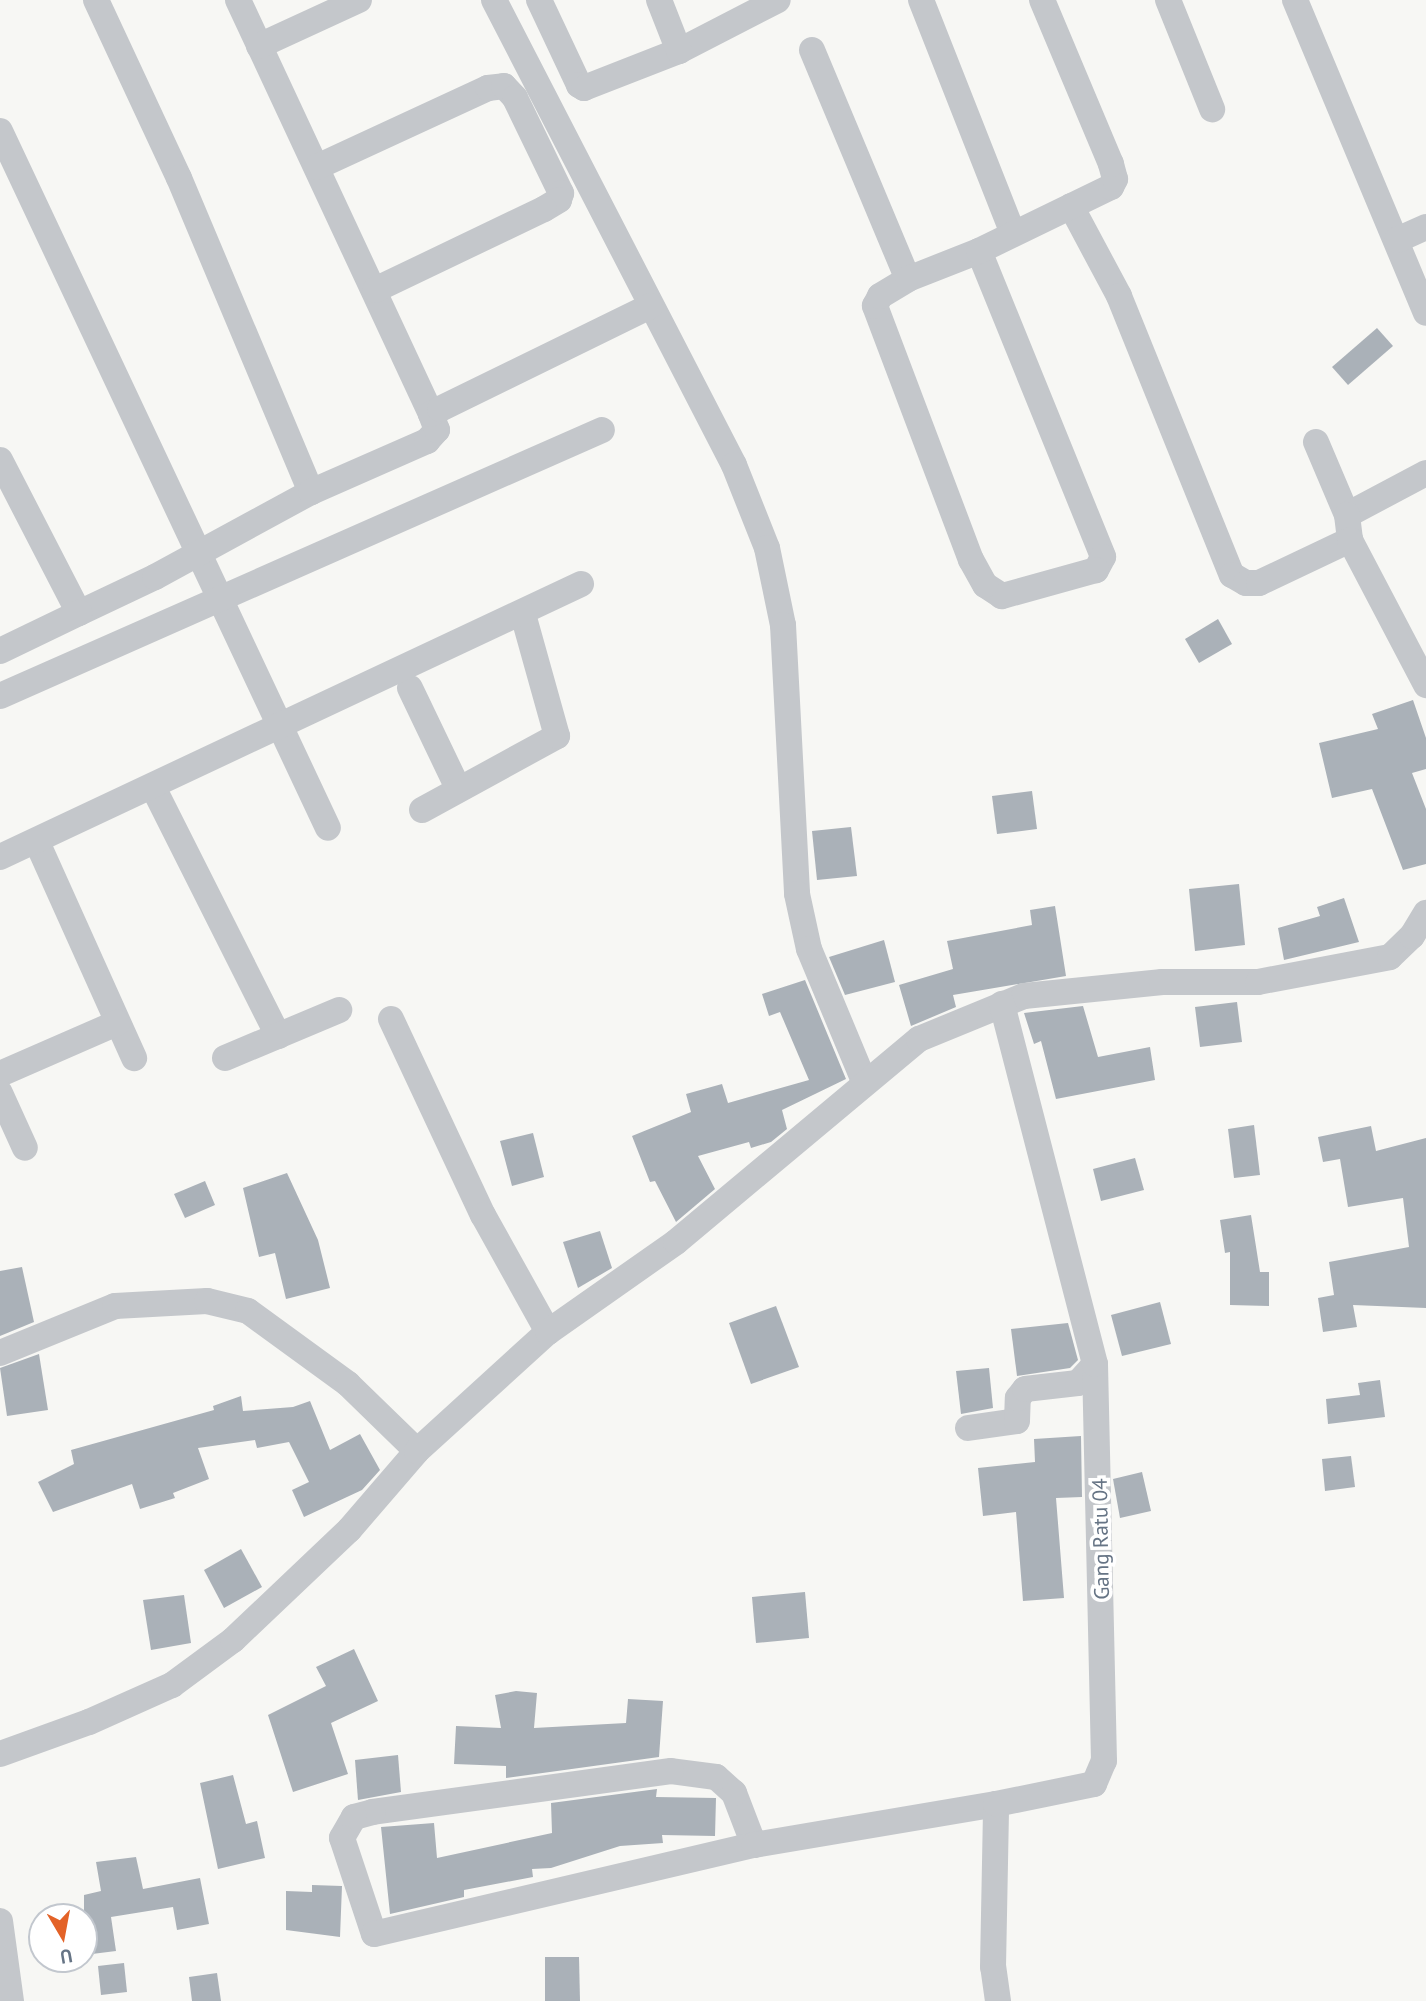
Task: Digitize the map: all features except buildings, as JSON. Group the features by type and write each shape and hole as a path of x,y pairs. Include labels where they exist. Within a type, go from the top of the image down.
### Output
{"street":[{"path":"96,0 184,191 312,492"},
{"path":"0,651 197,553 312,492 427,441 437,430 238,0"},
{"path":"259,46 359,0"},
{"path":"494,0 734,465 767,548 784,637 797,894 809,949 864,1081"},
{"path":"539,0 581,87 679,51 778,0"},
{"path":"660,0 679,51"},
{"path":"921,0 1013,233"},
{"path":"979,251 1103,557 1096,570 1002,596 985,585 971,560 875,306 880,296 908,279 979,251 1102,192 1115,178 1042,0"},
{"path":"1168,0 1213,109"},
{"path":"1296,0 1426,313"},
{"path":"811,50 908,279"},
{"path":"317,167 488,88 504,86 515,97 562,193 559,200 544,209 374,290"},
{"path":"0,131 277,727 328,828"},
{"path":"1071,206 1119,296 1233,575 1246,583 1259,583 1349,528 1426,473"},
{"path":"1397,240 1426,227"},
{"path":"431,414 650,306"},
{"path":"0,696 602,430"},
{"path":"1316,442 1349,528 1426,685"},
{"path":"0,460 79,613"},
{"path":"0,858 523,614 581,584"},
{"path":"422,810 557,736 523,614"},
{"path":"410,688 458,788"},
{"path":"153,787 278,1035"},
{"path":"37,842 134,1058"},
{"path":"0,1754 89,1722 172,1685 233,1640 349,1530 417,1451 548,1332 676,1242 864,1081 919,1039 1024,996 1081,987 1258,982 1390,957 1412,936 1426,913"},
{"name":"Gang Ratu 04","path":"996,1804 1082,1789 1094,1784 1102,1773 1100,1458 1094,1364 1002,1004"},
{"path":"225,1058 339,1010"},
{"path":"391,1019 483,1215 548,1332"},
{"path":"0,1074 117,1023"},
{"path":"0,1093 25,1148"},
{"path":"0,1353 115,1306 207,1301 248,1311 348,1384 417,1451"},
{"path":"968,1427 1017,1421 1020,1393 1078,1382 1094,1364"},
{"path":"754,1845 734,1793 716,1777 671,1771 373,1812 354,1817 342,1838 374,1934 754,1845 996,1804 993,1968 998,2001"},
{"path":"0,1922 11,2001"}]}
